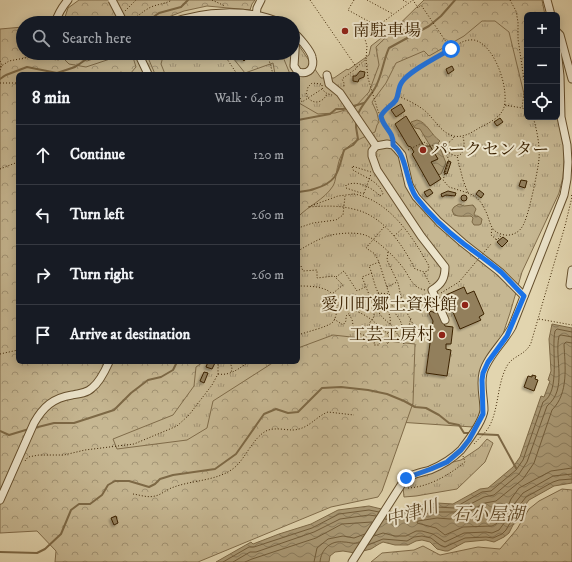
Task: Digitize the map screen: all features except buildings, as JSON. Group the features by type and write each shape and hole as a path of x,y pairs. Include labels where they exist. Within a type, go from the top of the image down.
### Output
{"street":[{"path":"58,16 62,6 68,0"},
{"path":"112,0 120,16"},
{"path":"196,16 219,13 256,16 257,8 262,0"},
{"path":"547,0 550,12"},
{"path":"560,35 572,79"},
{"path":"300,40 312,56 312,68 309,72 302,74 300,73"},
{"path":"141,60 147,72"},
{"path":"294,60 294,66 298,72"},
{"path":"327,76 329,84 341,95 374,143 372,156 377,170 421,236 445,267 445,275 434,293 445,320"},
{"path":"352,562 405,480 411,476 447,462 461,450 469,440 483,414 483,373 488,362 510,332 564,195 567,178 568,156 561,117 560,76"},
{"path":"374,143 393,145 398,149 402,155 409,185 416,197 438,222 500,272 524,296"},
{"path":"570,285 572,270"},
{"path":"0,500 34,423 46,405 57,399 86,392 93,387 104,373 108,364"}],"path":[{"path":"138,16 149,8 172,0"},
{"path":"212,0 230,8 233,14"},
{"path":"310,0 357,67"},
{"path":"354,0 348,10 378,26"},
{"path":"367,0 394,14"},
{"path":"403,0 409,3"},
{"path":"393,145 393,137 381,120 368,78 364,36 413,0 418,8 421,5 451,49"},
{"path":"505,104 522,108 525,86 518,39 516,10 510,0"},
{"path":"381,116 383,111 395,101 400,84 406,77 460,43 470,40 474,40 484,45 499,68 506,97 502,111 496,118 463,136 454,136 444,131 425,110 397,96"},
{"path":"341,95 344,86 342,79 366,59"},
{"path":"0,67 9,61 16,60"},
{"path":"227,60 236,72"},
{"path":"268,60 272,72"},
{"path":"0,61 2,65 0,71"},
{"path":"0,83 16,83"},
{"path":"322,84 312,83 308,87 306,95 311,102 319,102 327,94"},
{"path":"300,98 302,102 322,89"},
{"path":"447,151 449,161 446,174 442,179 449,187 468,193 482,203 492,229 498,234 508,235 516,233 525,224 539,159 534,120"},
{"path":"402,155 404,152 422,142 439,146 449,142 454,136"},
{"path":"443,145 452,155 458,156 462,154 465,146 463,136"},
{"path":"458,156 463,180 468,193"},
{"path":"0,169 16,163"},
{"path":"364,195 367,186 369,179 372,172 352,166 353,170 369,179 377,183 382,194 380,196 367,186 354,183 346,185 346,188 364,195 376,202 393,216 423,255 429,266 428,271 424,272"},
{"path":"471,447 489,426 495,412 501,381 507,366 530,346 565,226 572,197 571,192"},
{"path":"364,195 354,194 338,196 308,207 335,206 355,209 373,217 394,236 405,250 415,269 424,272 434,293"},
{"path":"300,227 313,223 336,220 342,215 345,195"},
{"path":"384,226 366,248 375,254 379,262 395,313 407,335"},
{"path":"394,236 403,228"},
{"path":"492,229 491,235 495,240 502,235"},
{"path":"300,250 330,236 347,233 365,235 388,252 404,270 413,284 422,290 434,293 459,282 491,244"},
{"path":"388,252 388,260 398,282 401,297 406,311 415,328"},
{"path":"379,262 369,266 378,293 391,321 388,334"},
{"path":"300,266 302,266 303,271 317,270 317,278 334,276 343,285 332,294"},
{"path":"336,278 344,271 357,291 366,286"},
{"path":"372,273 362,277 375,307 382,317 391,325 404,344 411,318"},
{"path":"387,287 398,282"},
{"path":"300,286 316,286 327,289 332,294 338,305 334,321 327,326 300,334"},
{"path":"378,293 389,294"},
{"path":"374,304 383,301"},
{"path":"334,319 343,325 346,321 346,316 353,310 367,316 372,320 388,334 390,339 388,344 381,337 379,345 374,345 375,337 368,342 367,331 369,329 370,322 372,320 374,316 375,307"},
{"path":"348,314 352,319 354,331 368,338"},
{"path":"538,319 572,325"},
{"path":"0,354 16,350"},
{"path":"24,462 28,457 39,455 64,455 85,450 134,444 177,426 189,415 212,385 218,374 218,364"},
{"path":"231,364 231,373"},
{"path":"218,374 225,375 231,373 247,364"},
{"path":"133,494 153,497 173,487 222,475 236,466 256,441 269,430 294,430 302,428 311,424 323,413 328,412 354,415"},
{"path":"460,457 465,453"},
{"path":"400,486 417,487 444,477 465,462 462,455"}],"green space":[{"path":"79,0 255,0 250,10 207,6 184,11 171,16 65,16 68,8"},
{"path":"424,0 542,0 544,12 524,12 524,94 509,32 495,21 482,21 464,36 429,56 424,51 396,63 386,83 372,102 379,122 375,132 347,148 340,158 333,186 321,199 300,215 300,104 318,114 335,113 355,107 369,92 379,65 376,47"},
{"path":"430,0 524,15 524,120 560,120 560,113 565,147 563,177 559,193 522,272 501,340 486,359 481,414 473,427 398,422 0,504 0,36 16,48 16,60 300,60 300,47 321,78 334,78 347,69 348,70 369,55 371,46"},
{"path":"16,28 16,60 65,60 69,64 86,67 107,60 134,60 136,67 132,72 16,72 16,364 200,364 196,367 194,386 173,415 113,439 117,449 187,440 207,428 213,401 271,364 300,364 300,347 333,335 415,344 413,403 382,491 378,497 331,507 198,562 55,562 56,551 37,531 0,533 0,29"},
{"path":"149,60 162,60 161,64 164,72 154,72"},
{"path":"235,60 284,60 289,72 275,72 273,63 244,72"},
{"path":"487,439 493,443 485,462 457,489 404,497 403,487 409,480 449,463 461,460 479,448"},
{"path":"562,489 572,490 572,562 371,562 382,553 414,550 423,546 440,555 478,547 500,549 517,529 529,509 539,501"}],"water":[{"path":"417,120 424,123 440,141 438,143 446,163 441,174 438,175 431,162 438,159 420,129 415,128 411,122"},
{"path":"459,204 464,206 473,205 476,209 474,214 475,216 482,219 481,224 474,225 472,222 473,218 471,216 454,215 452,210"},
{"name":"石小屋湖","path":"552,324 572,328 572,483 554,486 529,500 523,508 519,520 504,537 494,542 486,540 465,542 448,551 437,549 430,542 422,540 408,545 395,545 383,542 371,549 355,553 343,551 335,552 330,556 329,562 216,562 251,542 253,544 311,524 338,510 369,506 394,512 421,505 437,503 453,504 480,489 488,488 513,467 520,457 541,396 544,397 550,381 548,380 551,371 549,339"}],"waterway":[{"path":"155,16 159,13 181,7 188,0"},
{"path":"358,114 377,83 389,48 429,26 441,16 455,0"},
{"path":"60,72 75,67 85,60"},
{"path":"0,79 6,75 27,67 52,72"},
{"path":"300,120 330,114 336,109 343,109 364,103"},
{"path":"300,192 322,186 328,183 336,175 344,150 353,145 358,139 356,121"},
{"path":"34,428 54,423 74,423 114,410 131,393 148,380 161,377 173,370 176,364"},
{"path":"0,552 37,553 45,549 61,534 71,510 79,504 90,504 102,495 108,485 115,481 129,481 149,487 160,479 173,475 215,469 236,454 264,414 276,409 288,413 298,412 322,388 341,387 387,394 415,407 426,408 439,415 449,423 459,425 464,433 471,433"},
{"path":"0,431 9,435 29,429"},
{"path":"476,434 498,435 516,468"}],"place":[{"name":"南駐車場","path":"345,31"},
{"name":"パークセンター","path":"423,150"},
{"name":"愛川町郷土資料館","path":"465,305"},
{"name":"工芸工房村","path":"442,335"}],"route":[{"path":"406,478 447,462 461,450 469,440 482,418 484,410 483,373 488,362 512,327 524,296 500,272 438,222 416,197 409,185 402,155 393,145 393,137 381,120 383,111 395,101 400,84 403,80 451,49"}],"water label":[{"name":"中津川","path":"412,514"}]}
